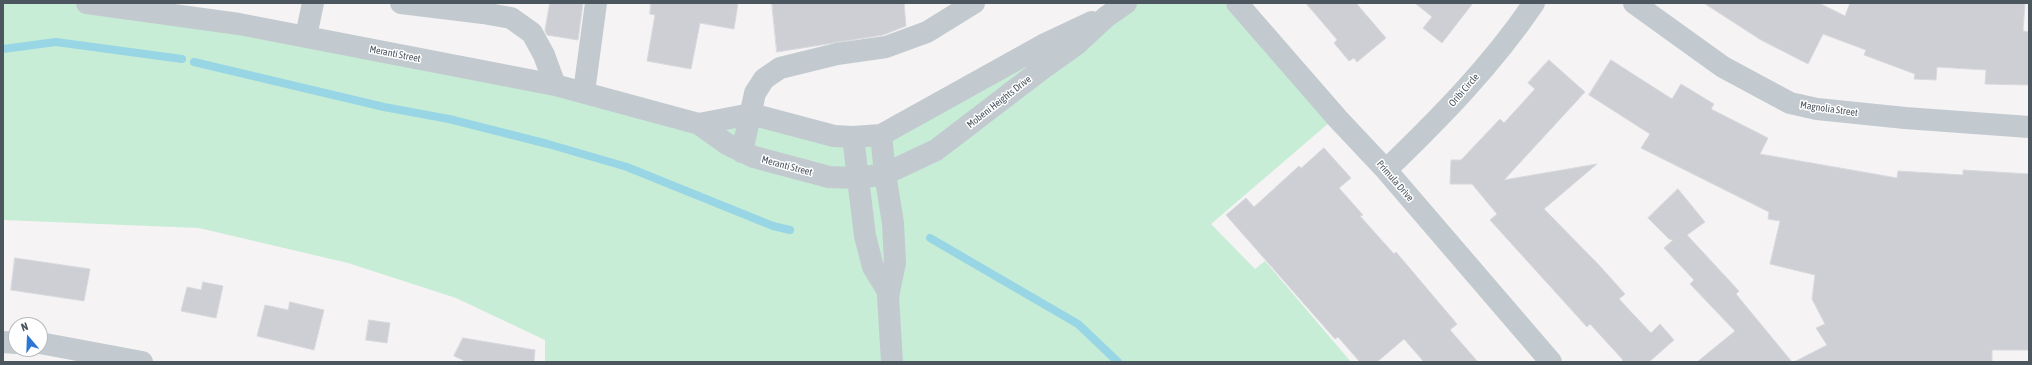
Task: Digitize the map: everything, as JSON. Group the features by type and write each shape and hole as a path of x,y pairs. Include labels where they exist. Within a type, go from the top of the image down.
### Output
{"street":[{"name":"Meranti Street","path":"87,3 239,24 555,85 699,124 727,144 754,158 829,177 858,178 885,174"},
{"path":"306,36 313,3"},
{"path":"401,3 483,12 511,18 532,33 544,55 555,85"},
{"path":"584,92 596,3"},
{"path":"742,152 752,114 755,93 764,79 780,68 837,54 886,47 927,32 974,3"},
{"name":"Mobeni Heights Drive","path":"885,174 936,150 1077,44 1106,17 1126,3"},
{"name":"Primula Drive","path":"1237,3 1328,107 1386,170 1551,362"},
{"name":"Oribi Circle","path":"1386,170 1445,113 1494,56 1534,3"},
{"name":"Magnolia Street","path":"1634,3 1723,67 1790,103 1817,109 1905,118 2029,127"},
{"name":"Mobeni Heights Drive","path":"853,137 881,135 1043,45 1106,17"},
{"name":"Meranti Street","path":"699,124 752,114 834,136 853,137"},
{"path":"881,135 885,174 893,223 895,263 889,293 892,362"},
{"path":"853,137 865,236 873,267 889,293"},
{"path":"48,344 142,362"}],"green space":[{"path":"3,3 101,3 673,115 733,116 855,137 1124,3 1238,3 1337,116 1211,224 1255,269 1265,261 1351,362 545,362 545,340 456,298 348,263 199,228 3,220"}],"building":[{"path":"550,3 583,3 578,40 547,35 545,31"},
{"path":"651,3 738,3 734,29 700,23 691,69 647,61 655,15 650,14"},
{"path":"772,3 904,3 906,26 883,35 777,52"},
{"path":"1306,3 1356,3 1386,38 1357,62 1354,58 1349,61 1334,43 1337,40"},
{"path":"1415,3 1473,3 1442,43 1423,28 1432,17"},
{"path":"1704,3 1819,3 1845,16 1850,3 2025,3 2023,31 2029,32 2029,85 1985,84 1986,70 1937,67 1936,80 1914,79 1915,74 1864,55 1866,50 1823,34 1808,64 1761,40"},
{"path":"1549,60 1585,92 1504,180 1597,164 1544,209 1625,294 1619,299 1651,333 1660,324 1674,340 1649,362 1622,362 1623,360 1590,324 1587,327 1490,220 1497,214 1472,184 1450,184 1451,160 1461,160 1500,119 1504,123 1535,89 1528,83"},
{"path":"1611,60 1672,99 1681,84 1714,104 1711,109 1768,138 1760,154 1897,178 1898,171 1963,175 1963,170 2029,174 2029,350 1992,350 1992,362 1794,362 1827,345 1816,328 1825,324 1812,299 1815,275 1770,264 1780,221 1768,219 1769,212 1641,148 1650,134 1589,95"},
{"path":"1324,148 1351,178 1339,188 1363,215 1360,216 1394,254 1396,252 1457,324 1450,330 1478,362 1424,362 1404,339 1377,362 1360,362 1338,337 1335,339 1226,215 1246,198 1254,207 1299,166 1301,168"},
{"path":"1678,189 1705,222 1687,235 1739,291 1736,294 1792,362 1697,362 1735,331 1690,284 1694,280 1664,248 1673,240 1669,239 1648,218"},
{"path":"15,258 90,269 84,301 11,290"},
{"path":"203,282 223,286 216,318 181,311 187,287 201,290"},
{"path":"290,302 324,310 314,350 257,336 265,305 288,310"},
{"path":"369,320 390,323 387,343 366,340"},
{"path":"463,338 535,350 534,362 467,362 454,356"}],"waterway":[{"path":"3,49 56,42 182,59"},
{"path":"194,62 384,107 449,119 548,144 627,167 773,226 790,230"},
{"path":"930,238 1078,324 1118,362"}]}
